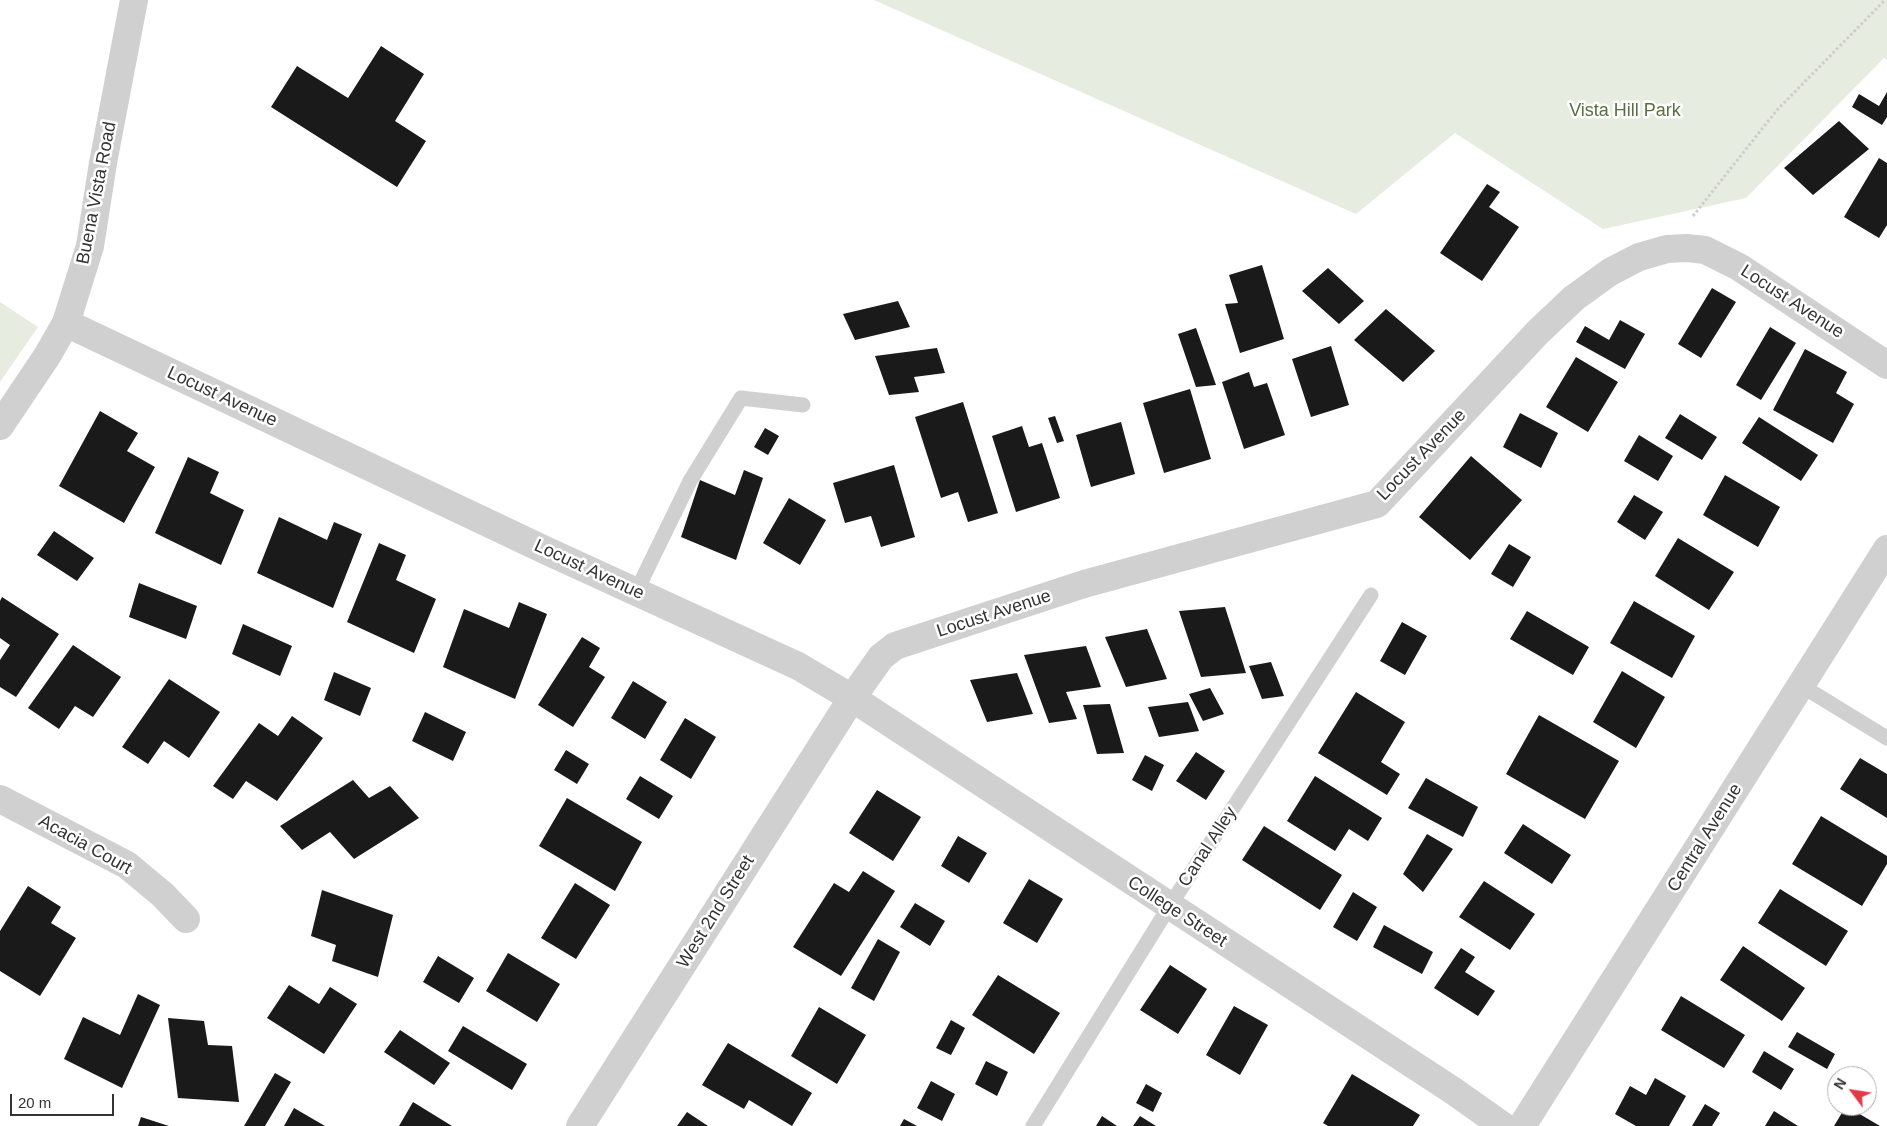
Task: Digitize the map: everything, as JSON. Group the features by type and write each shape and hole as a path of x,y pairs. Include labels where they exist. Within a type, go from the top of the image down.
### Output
{"street":[{"name":"Buena Vista Road","path":"0,426 47,356 66,323 90,246 103,163 134,0"},
{"name":"Locust Avenue","path":"66,323 636,592 798,666 852,698 882,657 895,646 1084,584 1377,504 1538,332 1574,298 1610,272 1639,257 1667,249 1687,248 1705,250 1739,267 1887,364"},
{"name":"Central Avenue","path":"1522,1126 1887,550"},
{"name":"College Street","path":"852,698 1169,907 1452,1090 1503,1126"},
{"name":"West 2nd Street","path":"580,1126 852,698"},
{"name":"Acacia Court","path":"0,799 127,865 163,895 186,919"}],"lane":[{"path":"636,592 690,481 742,398 804,405"},
{"name":"Canal Alley","path":"1032,1126 1169,907 1371,595"},
{"path":"1802,686 1887,738"}],"path":[{"path":"1667,249 1777,110 1885,0"}],"green space":[{"name":"Vista Hill Park","path":"874,0 1887,0 1887,60 1884,58 1746,198 1603,229 1455,133 1356,214"},
{"path":"0,302 38,327 0,382"}],"building":[{"path":"381,46 424,74 395,121 426,141 397,187 271,107 297,66 348,98"},
{"path":"1887,92 1887,117 1882,125 1852,107 1859,94 1879,106"},
{"path":"1839,121 1869,149 1813,195 1784,168"},
{"path":"1879,158 1887,163 1887,225 1879,238 1844,217"},
{"path":"1487,184 1500,192 1489,207 1519,227 1482,281 1440,253"},
{"path":"1262,265 1284,339 1240,353 1225,304 1238,303 1229,275"},
{"path":"1328,268 1364,301 1339,324 1302,291"},
{"path":"1712,288 1736,302 1701,358 1678,344"},
{"path":"898,301 910,327 855,340 843,314"},
{"path":"1386,309 1435,351 1403,382 1354,340"},
{"path":"1620,320 1645,334 1625,369 1576,342 1585,326 1609,340"},
{"path":"1770,327 1796,343 1761,400 1736,385"},
{"path":"1196,328 1216,385 1196,387 1178,334"},
{"path":"1331,346 1349,405 1311,417 1292,359"},
{"path":"937,348 945,373 914,377 919,392 889,395 875,356"},
{"path":"1805,349 1847,372 1836,393 1854,404 1833,443 1773,410"},
{"path":"1576,357 1618,382 1588,432 1546,407"},
{"path":"1249,372 1254,387 1267,383 1285,435 1244,449 1222,382"},
{"path":"1190,389 1211,459 1164,473 1143,403"},
{"path":"963,402 998,513 968,522 958,492 941,498 915,417"},
{"path":"100,411 138,433 127,451 155,467 124,523 59,486"},
{"path":"1520,413 1558,433 1541,468 1503,447"},
{"path":"1680,414 1717,437 1702,460 1665,438"},
{"path":"1055,416 1064,441 1057,443 1048,418"},
{"path":"1759,417 1818,455 1801,481 1742,443"},
{"path":"1121,422 1135,474 1091,487 1076,435"},
{"path":"1022,426 1029,447 1042,443 1060,498 1016,512 992,436"},
{"path":"765,428 779,436 768,455 754,447"},
{"path":"1639,435 1673,456 1658,481 1624,461"},
{"path":"1471,456 1522,500 1470,560 1419,517"},
{"path":"188,457 219,472 210,493 244,510 221,565 155,533"},
{"path":"894,465 915,537 881,547 871,516 845,523 833,483"},
{"path":"744,470 763,478 736,560 681,537 700,480 735,495"},
{"path":"1725,475 1780,507 1758,547 1703,515"},
{"path":"1634,495 1663,512 1645,540 1617,522"},
{"path":"789,498 826,520 800,565 763,543"},
{"path":"279,517 327,540 334,522 362,534 333,608 257,573"},
{"path":"54,531 94,558 77,581 37,555"},
{"path":"1678,538 1734,572 1709,610 1655,576"},
{"path":"379,543 406,555 396,580 436,599 414,653 347,622"},
{"path":"1509,544 1531,557 1513,587 1491,574"},
{"path":"139,583 197,606 186,639 129,617"},
{"path":"2,597 59,634 16,697 0,687 0,660 10,645 0,638 0,601"},
{"path":"1634,601 1695,636 1672,678 1610,643"},
{"path":"519,602 547,614 515,699 443,667 464,609 509,628"},
{"path":"1225,607 1246,673 1201,677 1179,611"},
{"path":"1527,611 1589,647 1573,675 1510,639"},
{"path":"1402,622 1427,636 1405,675 1380,661"},
{"path":"243,624 292,646 280,676 232,654"},
{"path":"1147,629 1167,679 1126,687 1105,637"},
{"path":"582,637 600,648 589,667 605,677 573,727 538,705"},
{"path":"73,645 121,677 93,717 75,706 59,729 28,708"},
{"path":"1086,646 1101,687 1066,692 1077,719 1049,723 1024,655"},
{"path":"1271,662 1284,696 1262,699 1249,666"},
{"path":"1622,671 1665,697 1636,748 1593,722"},
{"path":"334,672 371,688 360,716 324,700"},
{"path":"1017,673 1033,714 987,722 970,680"},
{"path":"169,679 220,712 189,758 164,741 148,764 122,747"},
{"path":"633,681 667,702 645,739 611,718"},
{"path":"1210,688 1224,714 1203,721 1189,694"},
{"path":"1356,692 1405,722 1381,762 1400,774 1387,795 1318,753"},
{"path":"1188,702 1199,731 1159,737 1148,707"},
{"path":"1110,704 1124,753 1097,754 1083,705"},
{"path":"425,712 466,732 453,761 412,741"},
{"path":"1539,715 1619,761 1585,819 1506,774"},
{"path":"292,716 323,738 277,801 246,781 233,799 213,786 259,723 278,736"},
{"path":"685,718 716,737 691,779 660,760"},
{"path":"566,750 589,764 577,784 554,770"},
{"path":"1196,752 1225,771 1206,800 1176,781"},
{"path":"1145,755 1164,765 1152,791 1132,780"},
{"path":"1860,758 1887,774 1887,818 1840,789"},
{"path":"640,776 673,796 659,819 626,799"},
{"path":"1315,776 1382,818 1368,841 1349,829 1335,851 1287,821"},
{"path":"1426,778 1478,807 1463,837 1408,808"},
{"path":"353,780 369,798 390,786 419,818 354,859 330,832 302,850 280,826"},
{"path":"877,790 921,817 893,861 849,833"},
{"path":"567,798 642,842 615,891 539,846"},
{"path":"1821,816 1887,856 1887,864 1862,906 1792,864"},
{"path":"1523,824 1571,855 1552,884 1504,853"},
{"path":"1264,826 1342,875 1320,910 1242,860"},
{"path":"1427,834 1453,849 1423,892 1403,874"},
{"path":"958,836 987,853 969,883 941,866"},
{"path":"863,871 895,891 841,976 793,947 834,883 849,892"},
{"path":"1029,879 1063,899 1037,943 1003,923"},
{"path":"1484,881 1535,914 1510,950 1459,917"},
{"path":"575,883 610,905 576,959 541,938"},
{"path":"28,886 61,907 51,923 76,938 40,996 0,971 0,931"},
{"path":"1780,889 1848,931 1826,966 1758,923"},
{"path":"322,890 393,915 378,977 332,961 336,945 311,936"},
{"path":"1353,892 1377,907 1357,941 1333,927"},
{"path":"915,903 945,921 930,946 900,927"},
{"path":"1384,925 1433,952 1422,974 1373,947"},
{"path":"878,939 900,952 874,1001 851,988"},
{"path":"1743,946 1805,988 1782,1021 1720,980"},
{"path":"1461,948 1475,957 1465,972 1495,991 1478,1016 1434,988"},
{"path":"508,953 560,984 537,1022 486,991"},
{"path":"438,956 474,978 459,1003 423,982"},
{"path":"1170,965 1207,989 1178,1034 1140,1010"},
{"path":"998,975 1060,1013 1034,1054 972,1015"},
{"path":"289,985 319,1004 330,987 357,1004 324,1054 267,1018"},
{"path":"138,994 160,1005 122,1088 64,1059 83,1017 120,1035"},
{"path":"1681,996 1745,1035 1724,1068 1661,1030"},
{"path":"1234,1006 1268,1025 1240,1075 1206,1055"},
{"path":"819,1007 866,1035 837,1084 791,1056"},
{"path":"168,1018 204,1021 208,1045 232,1046 239,1102 178,1098"},
{"path":"951,1020 965,1028 951,1055 936,1048"},
{"path":"463,1026 527,1064 512,1090 448,1051"},
{"path":"400,1030 450,1063 434,1085 384,1052"},
{"path":"1797,1032 1835,1054 1827,1069 1788,1047"},
{"path":"728,1043 812,1093 792,1126 749,1100 744,1109 702,1085"},
{"path":"1764,1051 1794,1069 1781,1090 1752,1072"},
{"path":"986,1061 1008,1072 997,1096 975,1084"},
{"path":"275,1073 291,1082 265,1126 244,1126"},
{"path":"1352,1074 1420,1115 1413,1126 1328,1126 1323,1123"},
{"path":"1655,1078 1686,1096 1669,1126 1636,1126 1615,1114 1630,1086 1646,1095"},
{"path":"931,1081 955,1094 942,1121 917,1108"},
{"path":"1146,1084 1162,1093 1153,1112 1136,1103"},
{"path":"413,1102 452,1126 399,1126"},
{"path":"1705,1104 1720,1113 1712,1126 1692,1126"},
{"path":"294,1108 325,1126 284,1126"},
{"path":"1774,1111 1798,1126 1765,1126"},
{"path":"687,1112 708,1126 677,1126"},
{"path":"1102,1116 1117,1126 1096,1126"},
{"path":"1140,1116 1156,1126 1133,1126"},
{"path":"1840,1116 1863,1116 1880,1126 1834,1126"},
{"path":"141,1117 169,1126 138,1126"},
{"path":"904,1119 917,1126 900,1126"}]}
